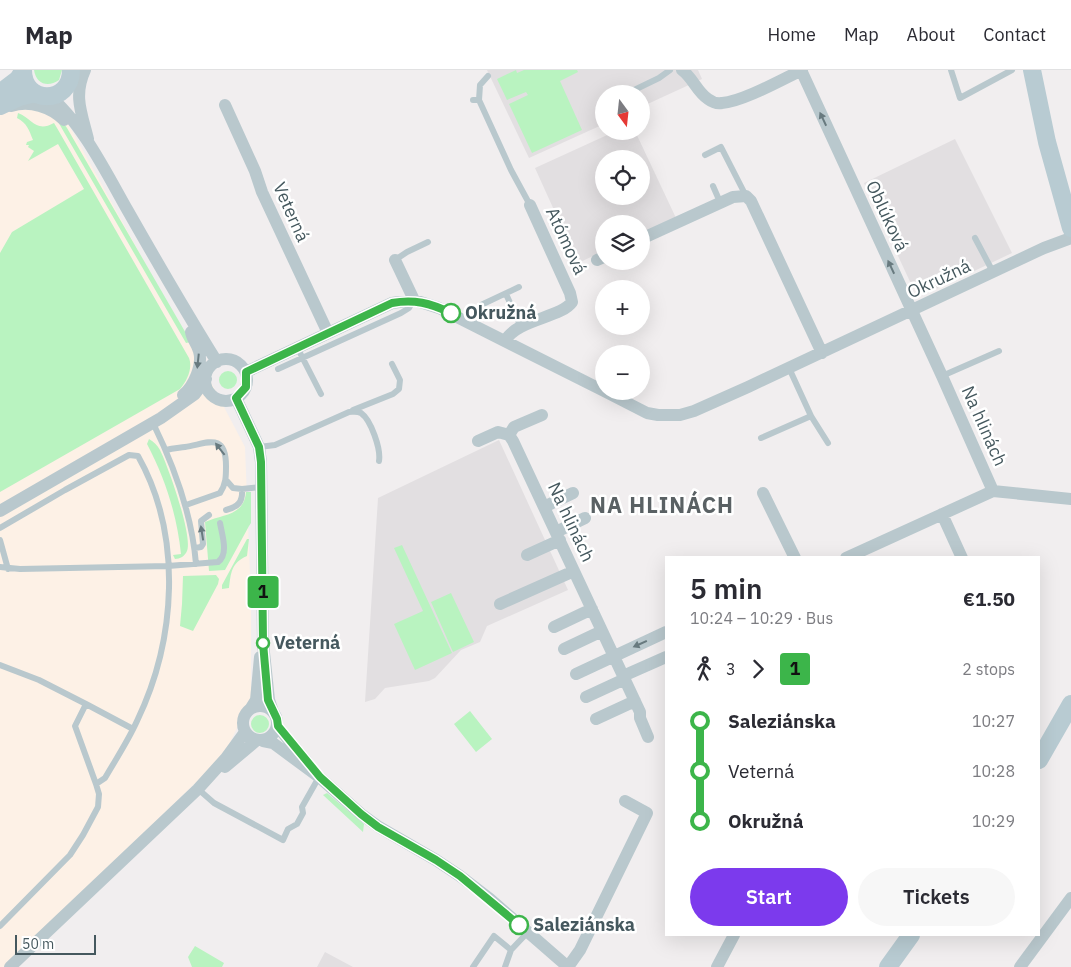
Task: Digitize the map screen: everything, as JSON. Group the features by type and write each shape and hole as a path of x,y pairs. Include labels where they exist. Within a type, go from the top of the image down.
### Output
{"street":[{"path":"85,70 78,98 90,146"},
{"path":"682,70 691,77 704,96 712,102 723,104 802,70"},
{"name":"Oblúková","path":"802,70 942,376"},
{"path":"1032,70 1047,142 1071,228"},
{"path":"0,87 19,71"},
{"path":"0,93 18,79 19,71"},
{"path":"19,71 26,85 63,109 90,146 216,362"},
{"path":"70,77 70,92 90,146"},
{"path":"0,106 19,97 61,92 70,77"},
{"path":"0,110 24,103 52,110 90,146"},
{"name":"Veterná","path":"226,105 262,192 328,333"},
{"path":"650,235 737,195 746,196 751,201 822,352"},
{"name":"Atómová","path":"505,341 508,335 521,327 566,307 572,302 570,292 530,205"},
{"name":"Okružná","path":"622,400 647,413 663,416 680,414 712,404 993,272 1071,238"},
{"path":"395,260 414,300"},
{"name":"Okružná","path":"246,372 300,353 328,333 392,303 414,300 439,308 595,386"},
{"path":"120,442 125,429 179,398 191,386 200,359 198,349 191,336 187,315"},
{"path":"0,512 157,420 195,394 206,379 208,371 216,362 228,360 235,362 246,372 246,387 236,398 226,401 216,398 199,400 157,420"},
{"name":"Na hlinách","path":"942,376 993,491"},
{"path":"206,379 209,391 216,398"},
{"path":"236,398 259,447 261,462 263,643 268,700 277,719 278,726 320,777"},
{"path":"478,441 498,432 509,435 514,427 542,415"},
{"name":"Na hlinách","path":"509,435 635,701 648,737"},
{"name":"Na hlinách","path":"850,556 993,491 1071,499"},
{"path":"544,506 573,493"},
{"path":"763,493 794,556"},
{"path":"942,514 961,556"},
{"path":"527,555 585,518"},
{"path":"500,604 574,571"},
{"path":"554,627 592,609"},
{"path":"564,649 602,632"},
{"path":"576,674 665,632"},
{"path":"263,643 256,700 243,721 245,732 250,738 273,743 320,777 378,827 460,876 568,967 580,950 647,813 625,801"},
{"path":"586,697 665,658"},
{"path":"596,719 635,701"},
{"path":"251,708 263,706 274,712"},
{"path":"1040,758 1069,714"},
{"path":"199,788 260,740 274,734 278,726"},
{"path":"10,967 199,788 226,758 245,732"},
{"path":"1020,967 1071,898"},
{"path":"717,967 733,936"},
{"path":"888,967 910,936"}],"lane":[{"path":"645,85 670,70"},
{"path":"951,70 960,98 1012,70"},
{"path":"488,76 480,85 476,100 530,205"},
{"path":"705,155 721,147 746,196"},
{"path":"712,186 720,202"},
{"path":"974,238 993,272"},
{"path":"395,260 428,242"},
{"path":"482,305 519,288"},
{"path":"506,294 521,327"},
{"path":"278,368 300,353 401,314 409,308 414,300"},
{"path":"942,376 1000,351"},
{"path":"300,353 321,394"},
{"path":"259,447 275,445 397,391 400,386 400,380 392,364"},
{"path":"789,368 811,416 828,443"},
{"path":"349,412 357,412 364,416 378,446 380,461"},
{"path":"761,438 811,416"},
{"path":"157,420 186,505 195,548 196,564"},
{"path":"166,450 176,446 184,447 208,441 219,445 225,454 226,480 220,492 186,505"},
{"path":"0,528 64,490 129,455 134,454 138,456 146,472 165,536 169,592 163,641 150,691 133,729 105,778 96,784"},
{"path":"226,480 233,488 262,487"},
{"path":"226,510 237,506 241,501 242,489"},
{"path":"195,548 201,547 203,544 201,521 209,515"},
{"path":"0,567 168,566 218,562 222,559 224,553 220,523"},
{"path":"0,540 8,568"},
{"path":"0,665 39,680 133,729"},
{"path":"0,926 64,862 75,848 99,803 98,789 75,726 86,704"},
{"path":"199,788 214,803 283,840 288,829 297,824 303,813 302,807 320,777"},
{"path":"504,967 511,950 528,932"},
{"path":"473,967 494,936 511,950"}],"shaded area":[{"path":"487,70 698,70 702,79 650,103 650,85 595,85 595,128 529,158"},
{"path":"14,103 65,118 245,447 251,601 251,698 228,747 217,762 5,967 0,967 0,110"},
{"path":"955,139 1012,253 926,294 913,288 864,183"},
{"path":"596,140 639,140 644,150 595,150 595,205 650,205 650,163 676,218 650,230 650,215 595,215 595,255 578,263 535,168"},
{"path":"499,440 568,590 487,626 480,642 461,650 435,678 429,681 385,688 375,699 365,702 378,498"},
{"path":"325,952 353,967 317,967"}],"green space":[{"path":"34,70 62,70 59,80 47,84 37,79"},
{"path":"516,70 517,73 524,70 577,70 578,72 560,81 582,130 532,153 509,104 528,95 526,92 507,100 497,79"},
{"path":"18,113 39,126 48,126 54,123 189,358 190,370 180,389 0,492 0,253 12,232 84,189 58,144 28,161 34,151 28,147 29,145 26,145 27,142 33,140 29,130 17,118"},
{"path":"60,118 191,342 186,343 57,120"},
{"path":"228,371 234,374 237,380 234,386 228,389 222,386 219,380 222,374"},
{"path":"149,439 158,447 164,458 183,517 188,543 187,551 184,556 175,559 173,555 181,554 173,511 165,483 147,444"},
{"path":"246,492 251,492 251,523 225,570 209,571 205,522 237,510 244,500"},
{"path":"247,539 249,539 247,556 235,565 231,573 229,588 222,589 222,585"},
{"path":"402,545 452,653 415,670 394,624 423,611 394,548"},
{"path":"216,575 219,579 218,584 193,631 180,626 183,576"},
{"path":"451,593 474,642 453,652 431,602"},
{"path":"470,711 492,739 476,752 454,724"},
{"path":"260,715 266,718 269,724 266,730 260,733 254,730 251,724 254,718"},
{"path":"327,793 364,824 363,832 323,795"},
{"path":"195,946 224,963 222,967 192,967 188,957"}],"bus line":[{"name":"1","path":"451,313 414,300 392,303 246,372 246,387 239,397 236,398 259,447 261,462 263,643 268,700 283,734 320,777 347,802 378,827 460,876 519,925"}],"place":[{"name":"Okružná","path":"451,313"},
{"name":"Veterná","path":"263,643"},
{"name":"Saleziánska","path":"519,925"}],"district":[{"name":"NA HLINÁCH","path":"662,505"}]}
